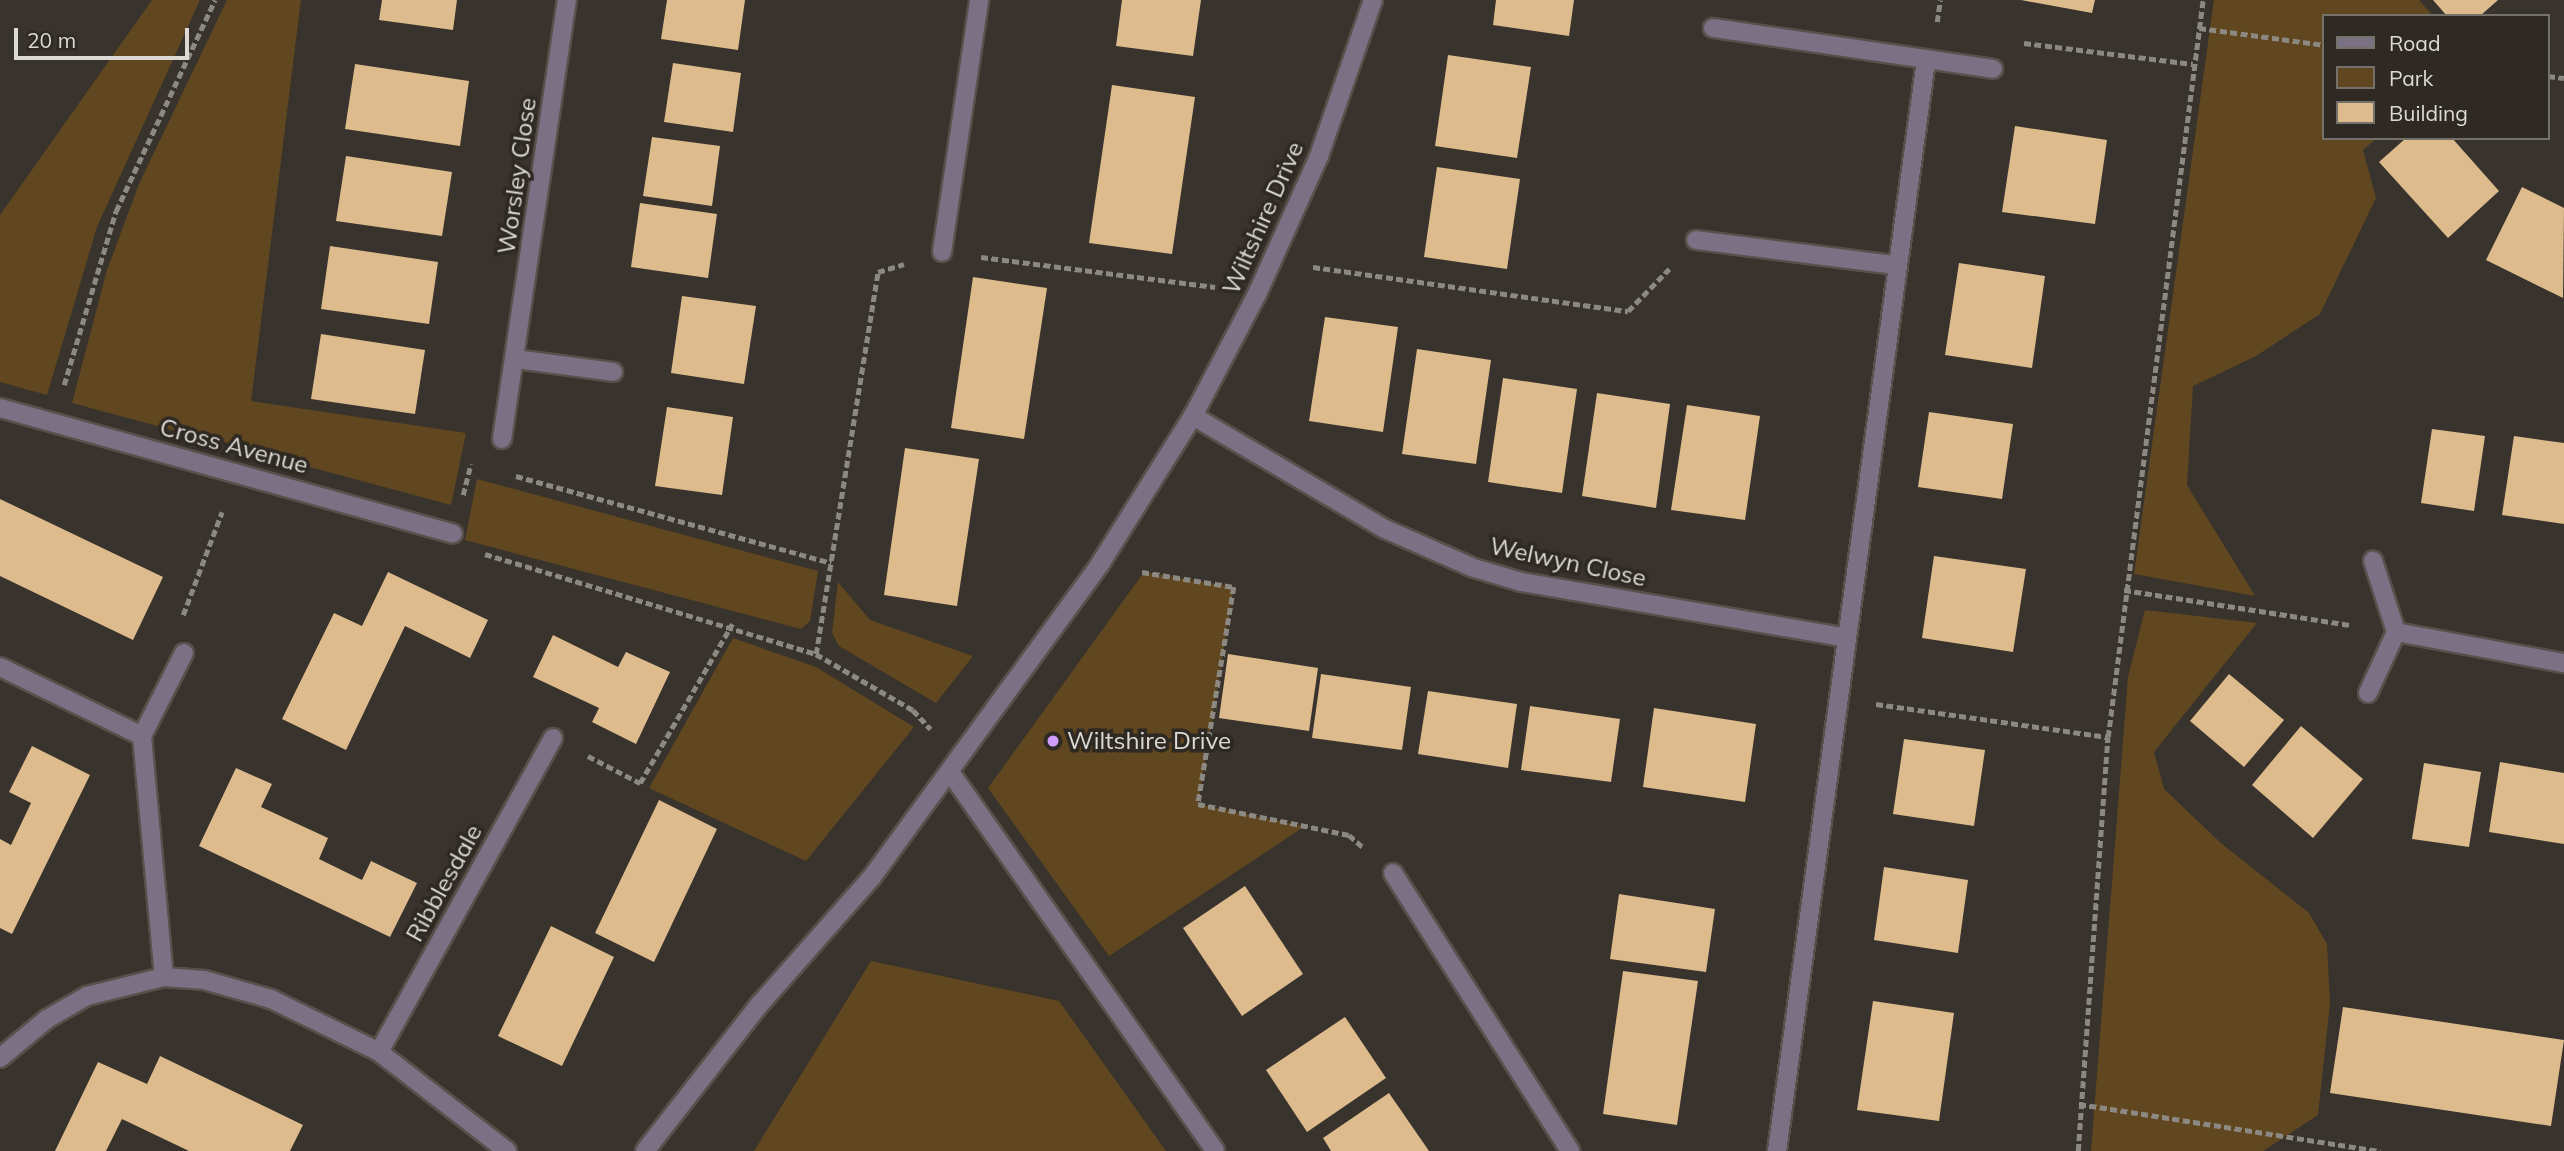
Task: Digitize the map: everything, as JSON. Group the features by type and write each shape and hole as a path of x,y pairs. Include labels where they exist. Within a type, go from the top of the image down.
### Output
{"street":[{"name":"Worsley Close","path":"502,439 516,359 567,0"},
{"path":"942,253 979,0"},
{"name":"Wiltshire Drive","path":"645,1151 760,1004 872,877 1100,564 1193,416 1258,292 1320,156 1373,0"},
{"path":"1713,28 1993,69"},
{"path":"1777,1151 1844,637 1926,60"},
{"path":"1696,240 1895,265"},
{"path":"516,359 613,372"},
{"name":"Cross Avenue","path":"0,408 238,472 453,534"},
{"name":"Welwyn Close","path":"1193,416 1385,529 1474,568 1521,582 1844,637"},
{"path":"2368,693 2396,632 2373,561"},
{"path":"2396,632 2564,663"},
{"path":"164,977 142,736 184,653"},
{"path":"0,667 142,736"},
{"name":"Ribblesdale","path":"379,1052 553,738"},
{"path":"950,772 1215,1151"},
{"path":"1393,873 1570,1151"},
{"path":"0,1058 47,1019 87,996 164,977 204,980 271,999 379,1052 507,1151"}],"path":[{"path":"55,424 116,211 215,0"},
{"path":"2078,1151 2079,1104 2108,737 2124,590 2203,0"},
{"path":"2199,28 2322,45"},
{"path":"1993,69 2025,42 2193,64"},
{"path":"1272,261 1628,311 1696,240"},
{"path":"816,654 878,272 942,253 1258,292"},
{"path":"483,467 470,464 453,534 466,548 732,624 816,654 913,710 928,724 950,772"},
{"path":"184,653 177,630 238,472"},
{"path":"509,474 831,563"},
{"path":"1100,564 1234,587 1198,804 1349,835 1393,873"},
{"path":"2124,590 2396,632"},
{"path":"553,738 640,783 732,624"},
{"path":"1836,698 2108,737"},
{"path":"2079,1104 2380,1151"}],"green space":[{"path":"152,0 200,0 97,227 47,395 0,382 0,215"},
{"path":"227,0 301,0 251,401 466,433 451,505 72,403 107,270 139,184"},
{"path":"2214,0 2419,0 2431,14 2322,14 2322,140 2375,140 2363,150 2376,198 2320,314 2256,356 2193,386 2187,485 2255,596 2134,574"},
{"path":"477,479 818,571 810,621 801,629 465,540"},
{"path":"1144,572 1234,587 1198,804 1305,826 1109,956 988,788"},
{"path":"838,582 870,620 973,656 936,703 839,646 832,633"},
{"path":"2145,610 2257,623 2154,752 2164,789 2222,844 2309,913 2327,944 2330,1003 2318,1115 2263,1151 2091,1151 2128,677"},
{"path":"733,638 816,667 914,727 806,861 649,788"},
{"path":"871,961 1059,1001 1166,1151 754,1151"}],"building":[{"path":"382,0 457,0 453,30 379,20"},
{"path":"667,0 745,0 738,50 661,39"},
{"path":"1122,0 1201,0 1193,56 1116,46"},
{"path":"1496,0 1574,0 1569,36 1493,25"},
{"path":"2021,0 2095,0 2092,13"},
{"path":"2433,0 2498,0 2482,14 2445,14"},
{"path":"1448,55 1531,67 1517,158 1435,146"},
{"path":"673,63 741,73 733,132 664,122"},
{"path":"355,64 469,81 460,146 345,129"},
{"path":"1112,85 1195,97 1172,254 1089,243"},
{"path":"2015,126 2107,140 2095,224 2002,212"},
{"path":"652,137 720,146 712,206 643,196"},
{"path":"2404,140 2454,140 2499,191 2448,238 2379,162"},
{"path":"346,156 452,172 442,236 336,221"},
{"path":"1437,167 1520,179 1507,269 1424,257"},
{"path":"2522,187 2564,208 2563,298 2486,260"},
{"path":"640,203 717,214 708,278 631,267"},
{"path":"330,246 438,262 429,324 321,309"},
{"path":"1959,263 2045,276 2032,368 1945,355"},
{"path":"973,277 1047,288 1024,439 951,428"},
{"path":"682,296 756,306 744,384 671,373"},
{"path":"1325,317 1398,327 1383,432 1309,421"},
{"path":"321,334 425,350 415,414 311,399"},
{"path":"1417,349 1491,360 1476,464 1402,454"},
{"path":"1503,378 1577,389 1562,493 1488,482"},
{"path":"1597,393 1670,404 1656,508 1582,496"},
{"path":"1687,405 1760,416 1745,520 1671,510"},
{"path":"667,407 733,417 722,495 655,486"},
{"path":"1929,412 2013,424 2002,499 1918,487"},
{"path":"2432,429 2485,436 2474,511 2421,503"},
{"path":"2514,436 2564,443 2564,524 2502,515"},
{"path":"905,448 979,459 957,606 884,595"},
{"path":"0,499 163,577 133,640 0,576"},
{"path":"1934,556 2026,569 2013,652 1922,638"},
{"path":"388,572 488,620 470,658 405,626 346,750 282,719 334,613 362,626"},
{"path":"553,635 618,667 626,652 670,672 636,744 592,722 599,708 533,677"},
{"path":"1228,654 1318,668 1309,731 1219,718"},
{"path":"1321,674 1411,687 1402,750 1312,738"},
{"path":"2229,674 2284,720 2244,767 2190,721"},
{"path":"1428,691 1517,704 1508,768 1418,754"},
{"path":"1530,706 1620,719 1611,782 1521,770"},
{"path":"1654,708 1756,724 1745,802 1643,787"},
{"path":"2301,726 2363,779 2313,838 2252,785"},
{"path":"1904,739 1985,750 1974,826 1893,814"},
{"path":"32,746 90,775 12,934 0,928 0,839 11,845 31,803 9,792"},
{"path":"2500,762 2564,773 2564,844 2489,832"},
{"path":"2424,763 2481,772 2469,847 2412,839"},
{"path":"236,768 272,784 261,807 328,838 319,859 362,880 371,861 417,883 390,937 199,846"},
{"path":"659,800 717,829 654,962 595,933"},
{"path":"1884,867 1968,880 1958,953 1874,940"},
{"path":"1245,886 1303,974 1242,1016 1183,928"},
{"path":"1619,894 1715,909 1706,972 1610,959"},
{"path":"551,926 614,957 562,1066 498,1036"},
{"path":"1623,971 1698,981 1677,1125 1603,1114"},
{"path":"1873,1001 1954,1013 1939,1121 1857,1110"},
{"path":"2343,1007 2564,1040 2551,1126 2330,1093"},
{"path":"1345,1017 1386,1078 1307,1132 1266,1070"},
{"path":"160,1056 303,1125 290,1151 189,1151 122,1119 106,1151 55,1151 98,1062 147,1084"},
{"path":"1389,1093 1429,1151 1331,1151 1323,1138"}],"place":[{"name":"Wiltshire Drive","path":"1053,741"}]}
